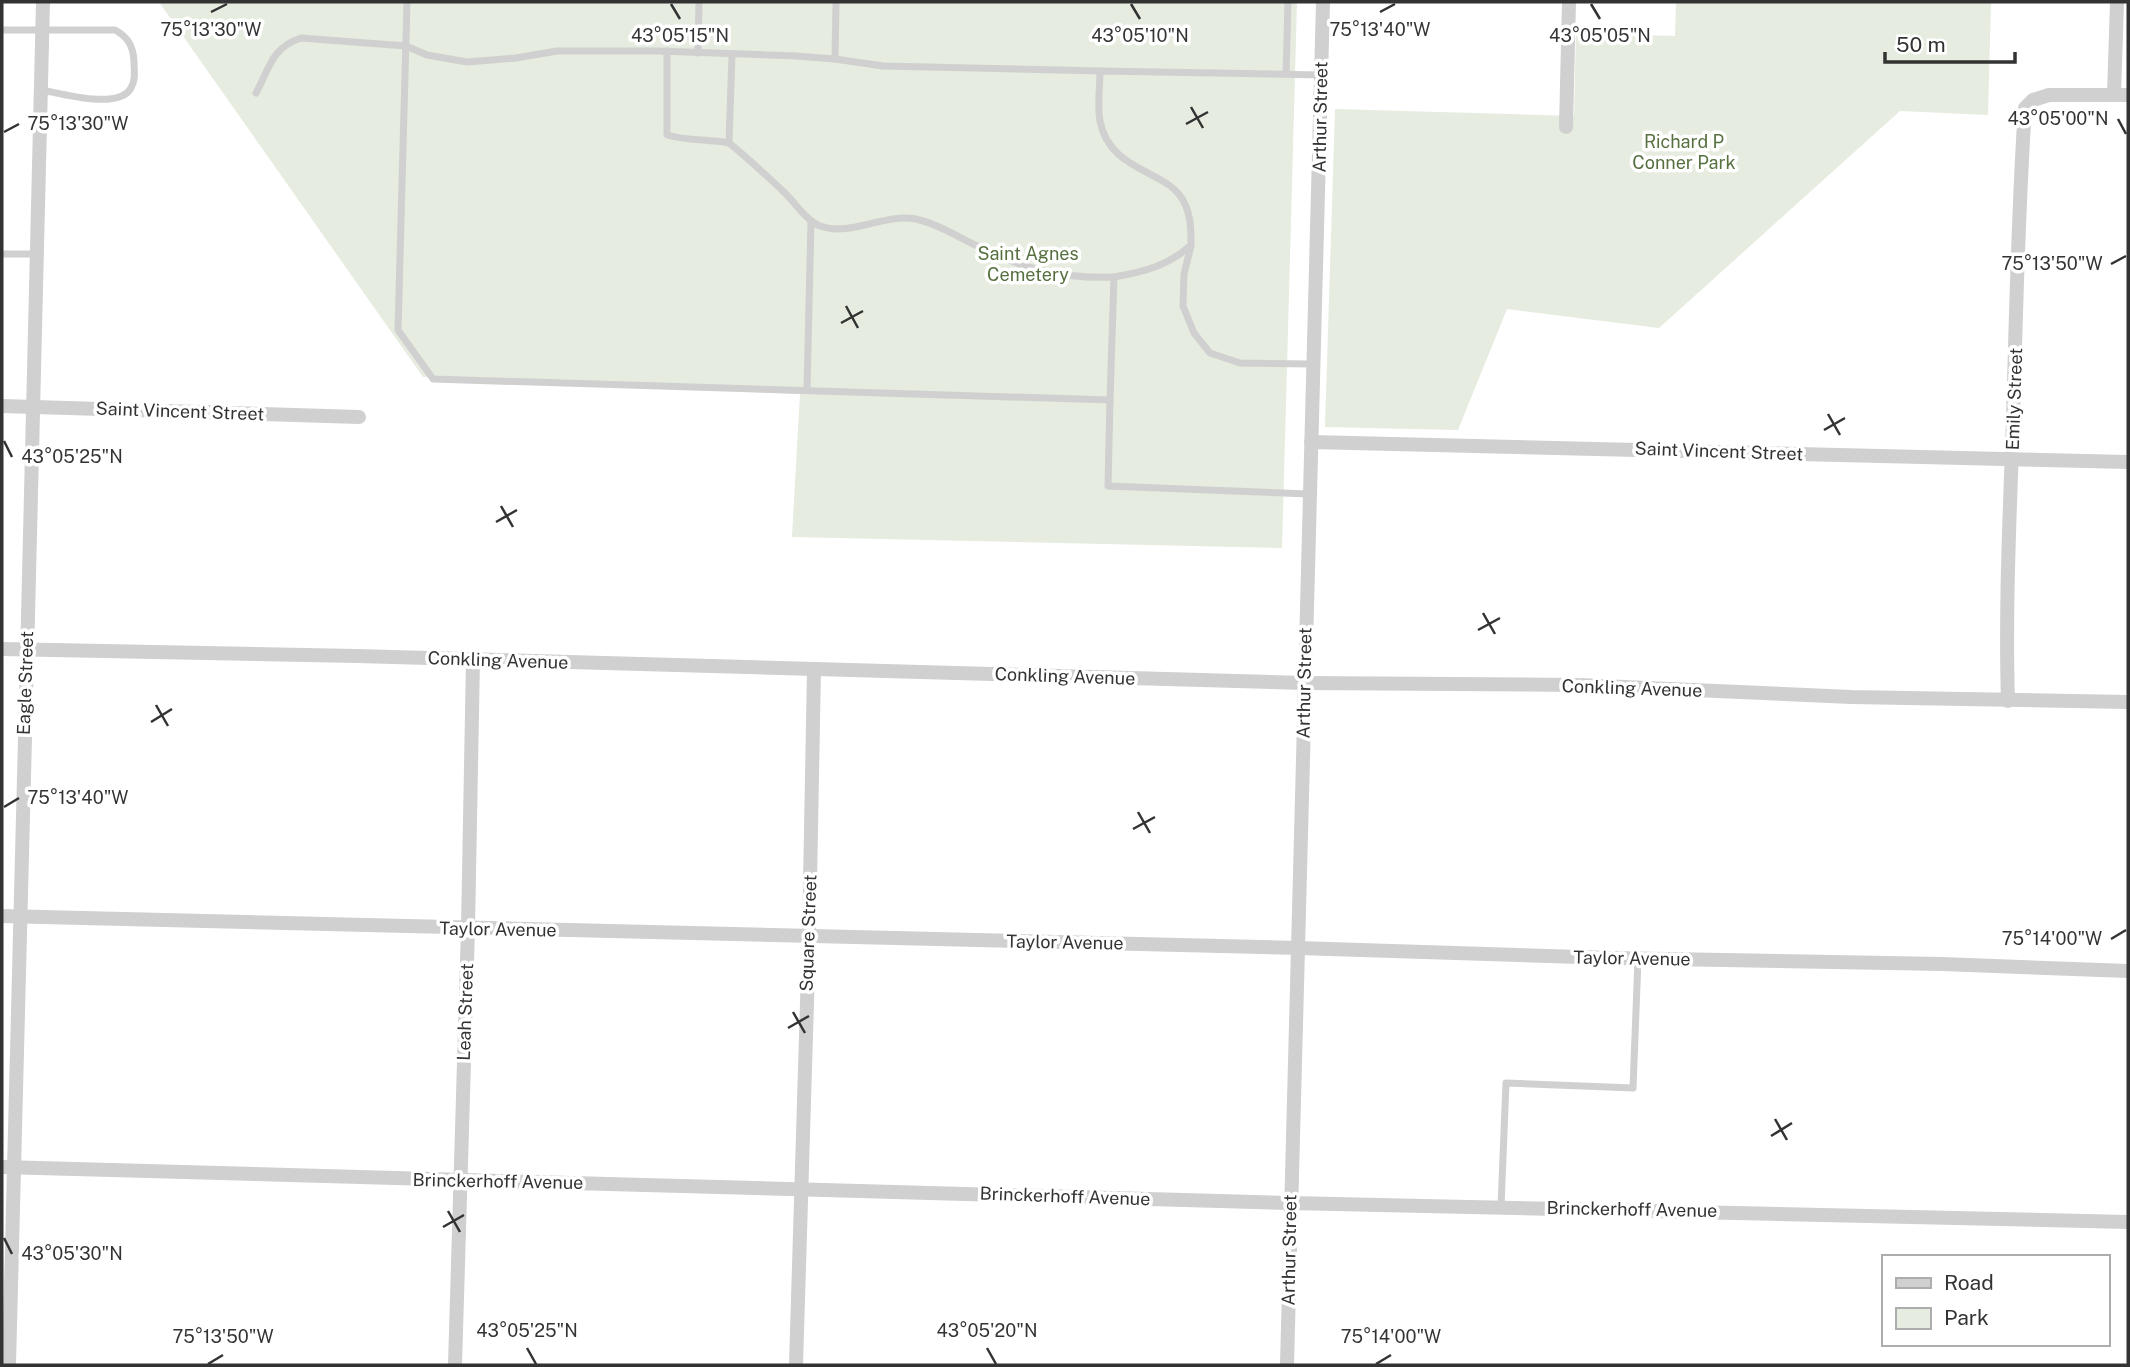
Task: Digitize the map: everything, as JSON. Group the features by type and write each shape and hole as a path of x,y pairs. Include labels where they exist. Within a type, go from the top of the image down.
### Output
{"street":[{"name":"Eagle Street","path":"9,1365 8,1168 19,916 43,2"},
{"name":"Arthur Street","path":"1287,1365 1323,2"},
{"path":"1566,127 1569,2"},
{"path":"2117,2 2121,95"},
{"name":"Emily Street","path":"2008,701 2006,650 2020,180 2025,108 2033,100 2049,95 2121,95"},
{"name":"Saint Vincent Street","path":"2,406 359,416"},
{"name":"Saint Vincent Street","path":"1311,442 2128,462"},
{"name":"Conkling Avenue","path":"2,649 472,659 1304,683 1579,685 1851,697 2128,702"},
{"name":"Leah Street","path":"455,1365 468,928 472,659"},
{"name":"Square Street","path":"796,1365 814,669"},
{"name":"Taylor Avenue","path":"2,916 1638,959 1942,964 2128,971"},
{"name":"Brinckerhoff Avenue","path":"8,1168 1290,1203 2128,1222"}],"lane":[{"path":"407,2 398,330 433,379 1110,400"},
{"path":"698,53 699,2"},
{"path":"835,59 836,2"},
{"path":"1286,74 1288,2"},
{"path":"2,30 115,30 127,39 133,49 135,79 125,96 115,100 102,100 42,90"},
{"path":"256,93 273,56 289,42 301,38 406,46 427,55 467,62 556,51 667,51 835,59 884,66 1321,75"},
{"path":"667,51 667,135 729,143 811,220 822,227 844,228 894,219 914,219 944,228 1015,263 1046,274 1090,278 1143,272 1162,265 1191,245"},
{"path":"729,143 732,54"},
{"path":"1100,71 1100,121 1107,138 1127,162 1173,188 1184,200 1191,222 1191,245 1184,274 1183,306 1194,332 1210,353 1240,363 1313,364"},
{"path":"807,390 811,220"},
{"path":"2,254 38,254"},
{"path":"1114,276 1108,486 1309,494"},
{"path":"1501,1207 1506,1083 1633,1088 1638,959"}],"green space":[{"name":"Saint Agnes Cemetery","path":"159,2 1297,2 1282,548 792,537 800,394 423,377"},
{"name":"Richard P Conner Park","path":"1676,2 1991,2 1988,115 1900,111 1659,328 1507,309 1458,430 1325,427 1335,109 1574,116 1576,33 1675,36"}]}
